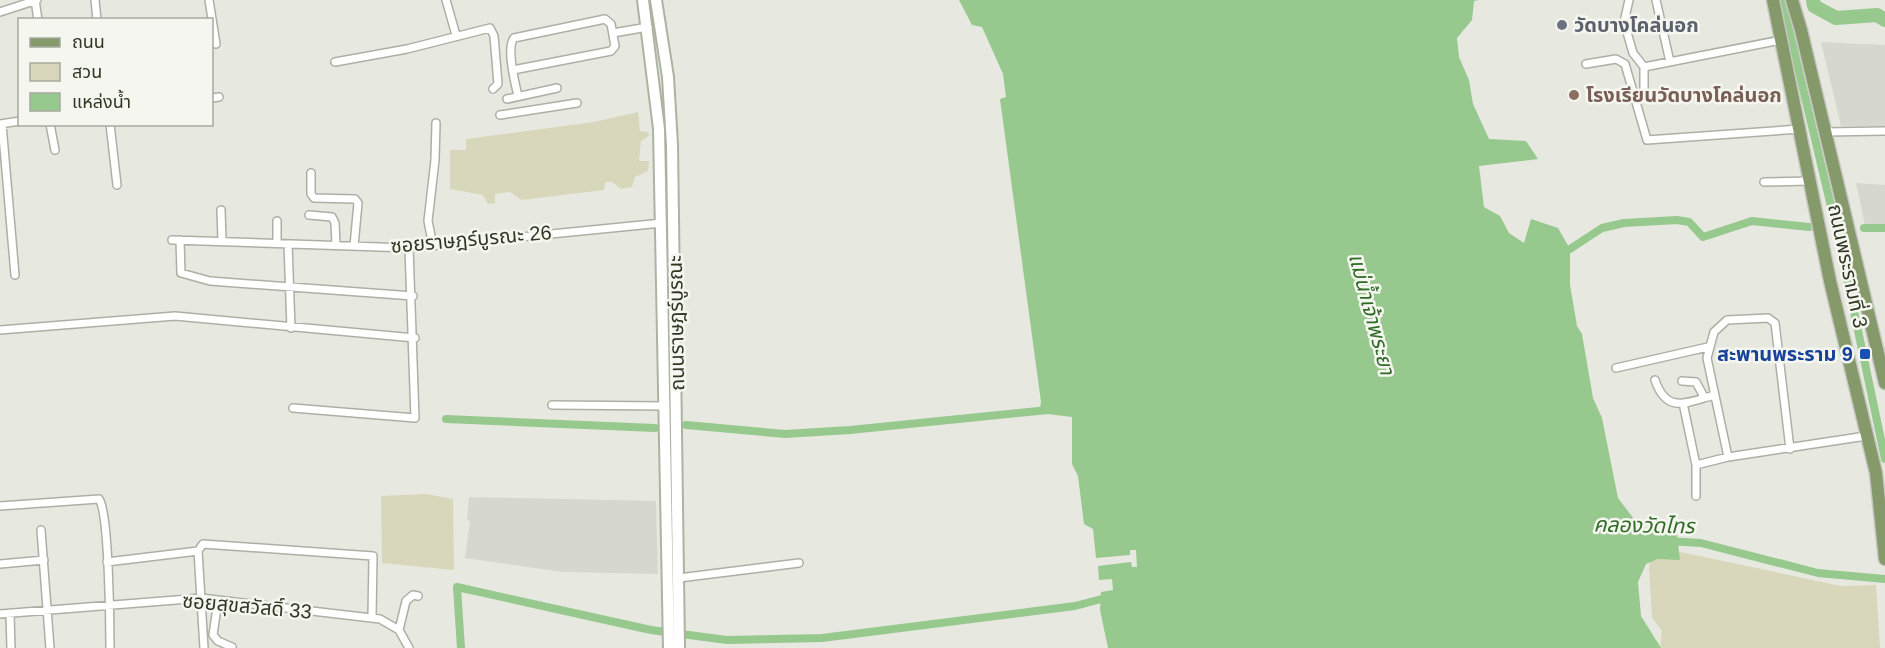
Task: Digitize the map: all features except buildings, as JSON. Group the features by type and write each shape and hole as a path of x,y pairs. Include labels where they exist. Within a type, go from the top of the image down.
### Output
{"main road":[{"name":"ถนนราษฎร์บูรณะ","path":"643,0 658,119 665,406 674,640"},
{"name":"ถนนราษฎร์บูรณะ","path":"656,0 668,77 672,136 679,578 674,640"},
{"name":"ถนนพระรามที่ 3","path":"1768,0 1775,17"},
{"name":"ถนนพระรามที่ 3","path":"1773,0 1830,281 1876,473 1885,559"},
{"name":"ถนนพระรามที่ 3","path":"1792,0 1885,383"},
{"name":"ถนนพระรามที่ 3","path":"1798,0 1801,30"}],"street":[{"path":"0,12 10,4 36,0 38,18"},
{"path":"95,0 98,18"},
{"path":"209,0 212,18"},
{"path":"446,0 456,35"},
{"path":"1629,0 1624,22 1634,52 1644,68 1644,94"},
{"path":"1656,0 1670,62"},
{"path":"513,70 611,51 615,45 611,24 605,20 514,38 511,44 513,70 518,96"},
{"path":"213,25 216,44"},
{"path":"613,33 648,27"},
{"path":"335,62 407,49 456,35 492,30 498,84 493,88"},
{"path":"1644,68 1780,40"},
{"path":"1586,64 1616,59 1625,64 1647,141 1800,129"},
{"path":"507,99 557,88"},
{"path":"500,115 577,103"},
{"path":"15,275 1,124 18,121"},
{"path":"433,246 428,217 432,196 436,123"},
{"path":"50,126 55,150"},
{"path":"110,126 117,185"},
{"path":"1824,132 1885,131"},
{"path":"311,173 311,194 314,198 355,199 358,203 354,246"},
{"path":"1764,182 1810,181"},
{"path":"221,210 222,241"},
{"path":"309,215 332,217 335,223 336,244"},
{"path":"277,221 277,242"},
{"name":"ซอยราษฎร์บูรณะ 26","path":"172,240 409,248 508,236 662,223"},
{"path":"180,240 180,270 183,274 210,281 413,296"},
{"path":"288,244 291,328"},
{"path":"293,408 415,418 415,338 409,248"},
{"path":"0,330 175,316 415,338"},
{"path":"1728,457 1707,358 1708,347 1718,327 1727,320 1767,318 1775,322 1790,449"},
{"path":"1616,368 1708,347"},
{"path":"1655,380 1667,401 1683,403 1715,395"},
{"path":"1682,381 1696,382 1704,398"},
{"path":"1683,403 1696,465 1696,496"},
{"path":"552,405 665,406"},
{"path":"1696,465 1728,457 1866,436"},
{"path":"0,506 94,498 101,502 107,562 110,648"},
{"path":"41,531 50,648"},
{"path":"204,648 198,551 203,544 373,556 372,617"},
{"path":"107,562 198,551"},
{"path":"0,564 44,560"},
{"path":"679,578 799,563"},
{"path":"409,648 399,630 406,601 413,595 418,596"},
{"name":"ซอยสุขสวัสดิ์ 33","path":"0,614 201,598 218,602 372,617 387,622 399,630"},
{"path":"218,602 213,635 218,641 232,647"},
{"path":"10,613 11,648"}],"shaded area":[{"path":"1821,42 1885,45 1885,126 1841,126"},
{"path":"1856,183 1885,185 1885,226 1865,225"},
{"path":"469,497 656,501 658,574 563,572 465,558 470,521 467,520"}],"green space":[{"path":"638,112 640,131 648,132 649,136 641,141 639,161 649,161 648,171 635,177 632,187 621,189 612,182 605,182 604,190 521,200 510,192 495,194 495,203 488,204 483,195 450,189 450,150 466,150 466,139 594,122"},
{"path":"426,494 453,499 454,570 382,563 381,496"},
{"path":"1676,551 1841,586 1876,585 1880,648 1660,648 1662,631 1652,618 1649,568 1651,559"}],"water":[{"name":"แม่น้ำเจ้าพระยา","path":"959,0 1479,0 1474,1 1472,20 1457,38 1459,57 1469,80 1473,104 1489,139 1526,141 1538,159 1479,166 1484,207 1500,216 1509,233 1524,243 1531,219 1558,228 1570,249 1570,285 1577,326 1582,334 1593,398 1602,418 1618,498 1640,527 1661,534 1677,534 1680,560 1658,559 1646,564 1638,582 1641,616 1661,648 1108,648 1100,610 1101,592 1113,590 1112,579 1099,580 1098,566 1131,562 1132,567 1137,567 1136,550 1130,550 1130,555 1096,558 1093,529 1084,524 1078,476 1072,464 1072,417 1039,413 1041,402 1000,99 1006,97 1003,74 982,27 972,25"}],"waterway":[{"path":"1782,0 1839,240 1885,459"},
{"path":"1813,0 1814,6 1836,18 1877,15 1885,20"},
{"path":"1570,249 1602,228 1624,223 1677,220 1689,222 1703,237 1752,221 1809,227"},
{"path":"1864,228 1885,228"},
{"path":"686,425 785,434 850,430 1048,410"},
{"path":"446,419 655,428"},
{"name":"คลองวัดไทร","path":"1668,541 1701,543 1818,573 1885,579"},
{"path":"461,648 457,587 651,630 727,640 822,638 1075,606 1109,597"}],"place":[{"name":"วัดบางโคล่นอก","path":"1562,25"},
{"name":"โรงเรียนวัดบางโคล่นอก","path":"1574,95"},
{"name":"สะพานพระราม 9","path":"1865,354"}]}
